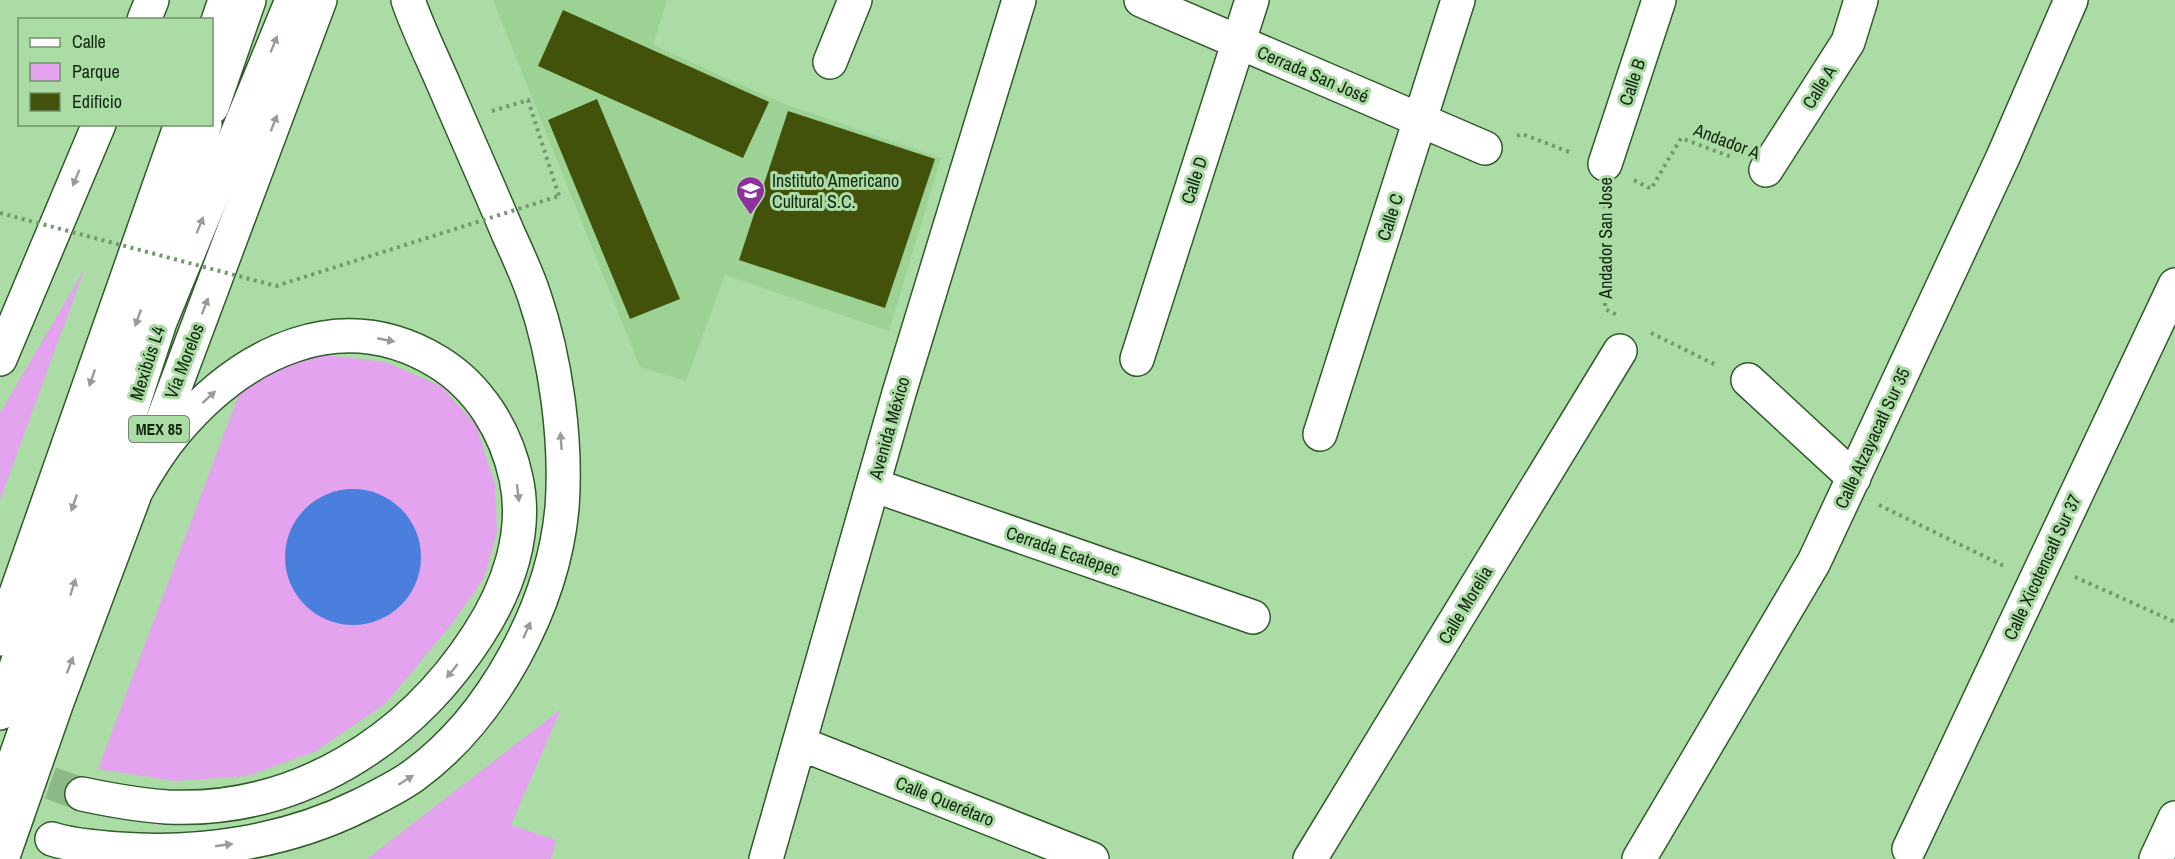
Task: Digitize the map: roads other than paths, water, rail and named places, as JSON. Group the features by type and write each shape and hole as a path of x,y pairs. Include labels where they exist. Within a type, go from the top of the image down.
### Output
{"street":[{"path":"145,18 152,0"},
{"path":"213,36 225,0"},
{"path":"213,104 249,0"},
{"name":"Mexibús L4","path":"0,802 160,322 292,0"},
{"name":"Vía Morelos","path":"2,859 57,702 320,0"},
{"path":"107,859 57,840 139,850 213,847 272,837 309,827 344,813 379,796 413,775 445,748 473,718 497,685 519,649 547,580 562,508 559,408 549,351 534,295 408,0"},
{"path":"830,62 855,0"},
{"name":"Avenida México","path":"766,859 873,485 1019,0"},
{"name":"Cerrada San José","path":"1141,0 1485,148"},
{"name":"Calle D","path":"1137,359 1252,0"},
{"name":"Calle C","path":"1320,434 1458,0"},
{"name":"Calle B","path":"1605,164 1659,0"},
{"name":"Calle A","path":"1766,170 1848,42 1861,0"},
{"name":"Calle Atzayacatl Sur 35","path":"1639,859 1814,562 2003,157 2071,0"},
{"path":"0,358 98,126"},
{"path":"0,639 180,126"},
{"name":"Mexibús L4","path":"0,712 204,126"},
{"name":"Calle Xicotencatl Sur 37","path":"1909,849 2175,285"},
{"path":"82,794 125,803 169,807 213,805 251,799 290,789 326,775 357,757 414,714 464,657 486,623 504,587 513,561 518,534 519,507 516,480 509,453 486,407 450,369 424,353 395,342 365,336 341,335 294,344 246,368 200,405 175,432 153,461 135,493"},
{"name":"Calle Morelia","path":"1310,859 1623,335"},
{"path":"1748,380 1854,478"},
{"name":"Cerrada Ecatepec","path":"873,485 1253,617"},
{"name":"Calle Querétaro","path":"799,743 1092,859"},
{"path":"2156,859 2175,818"}],"water":[{"path":"353,489 379,494 401,509 416,531 421,557 416,583 401,605 379,620 353,625 327,620 305,605 290,583 285,557 290,531 305,509 327,494"}],"tunnel":[{"path":"4,767 82,794"},
{"path":"0,820 52,839"}],"place":[{"name":"Instituto Americano Cultural S.C.","path":"751,216"}]}
